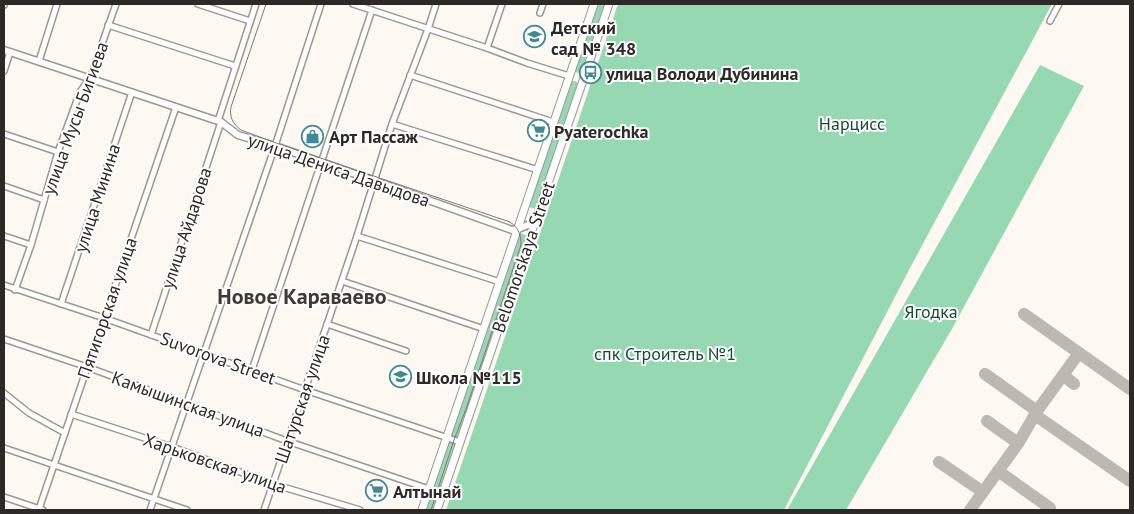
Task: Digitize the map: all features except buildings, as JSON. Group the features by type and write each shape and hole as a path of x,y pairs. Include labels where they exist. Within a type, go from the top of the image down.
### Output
{"main road":[{"name":"Belomorskaya Street","path":"422,510 594,4"},
{"name":"Belomorskaya Street","path":"437,510 609,4"},
{"path":"569,76 583,80"}],"street":[{"path":"39,62 57,4"},
{"name":"улица Мусы Бигиева","path":"15,290 58,152 80,92 90,78 116,4"},
{"path":"198,4 250,21"},
{"name":"улица Айдарова","path":"151,335 256,4"},
{"path":"150,510 275,146 321,4"},
{"path":"353,4 487,48 527,64 569,76"},
{"name":"Шатурская улица","path":"264,510 357,236 392,124 436,4"},
{"path":"487,48 502,4"},
{"path":"540,12 543,4"},
{"path":"1050,21 1059,4"},
{"path":"252,370 372,10"},
{"path":"108,25 235,66"},
{"path":"4,71 7,51"},
{"name":"улица Дениса Давыдова","path":"7,51 220,121 238,135 275,146 512,230 518,229"},
{"path":"410,75 553,122"},
{"name":"улица Минина","path":"61,304 132,92"},
{"name":"Пятигорская улица","path":"41,510 71,414 176,107"},
{"path":"392,124 538,170"},
{"path":"4,134 58,152"},
{"path":"4,186 44,200"},
{"path":"518,229 535,222"},
{"path":"4,236 30,245"},
{"path":"357,236 500,282"},
{"path":"342,281 484,329"},
{"name":"Suvorova Street","path":"4,285 460,442"},
{"path":"327,324 406,351"},
{"name":"Камышинская улица","path":"4,339 87,367 287,441 430,489"},
{"path":"4,393 29,413 65,433"},
{"name":"Харьковская улица","path":"71,414 172,447 273,484 360,510"},
{"path":"4,448 187,510"},
{"path":"4,497 41,510"}],"green space":[{"path":"597,4 605,4 581,72 577,73 575,70"},
{"path":"618,4 1052,4 911,266 784,510 446,510"},
{"name":"Ягодка","path":"1040,65 1084,86 953,327 846,510 787,510"},
{"path":"572,81 578,83 536,209 529,207"},
{"path":"520,233 528,236 458,439 450,436"},
{"path":"448,441 457,444 434,510 424,510"}],"taxiway":[{"path":"1024,314 1130,389"},
{"path":"970,510 1079,353"},
{"path":"985,374 1037,411"},
{"path":"1063,375 1074,384"},
{"path":"1035,415 1130,481"},
{"path":"987,421 1018,443"},
{"path":"939,462 983,492"},
{"path":"998,471 1050,508"}],"tram line":[{"path":"266,4 231,107 231,117 238,128 276,143 510,222 516,227 520,235 521,245 431,510"}],"place":[{"name":"Детский сад № 348","path":"535,37"},
{"name":"улица Володи Дубинина","path":"590,73"},
{"name":"Pyaterochka","path":"538,131"},
{"name":"Арт Пассаж","path":"313,136"},
{"name":"Школа №115","path":"400,377"},
{"name":"Алтынай","path":"377,491"}],"district":[{"name":"Новое Караваево","path":"302,296"}],"park label":[{"name":"Нарцисс","path":"852,123"},
{"name":"спк Строитель №1","path":"665,353"}]}
